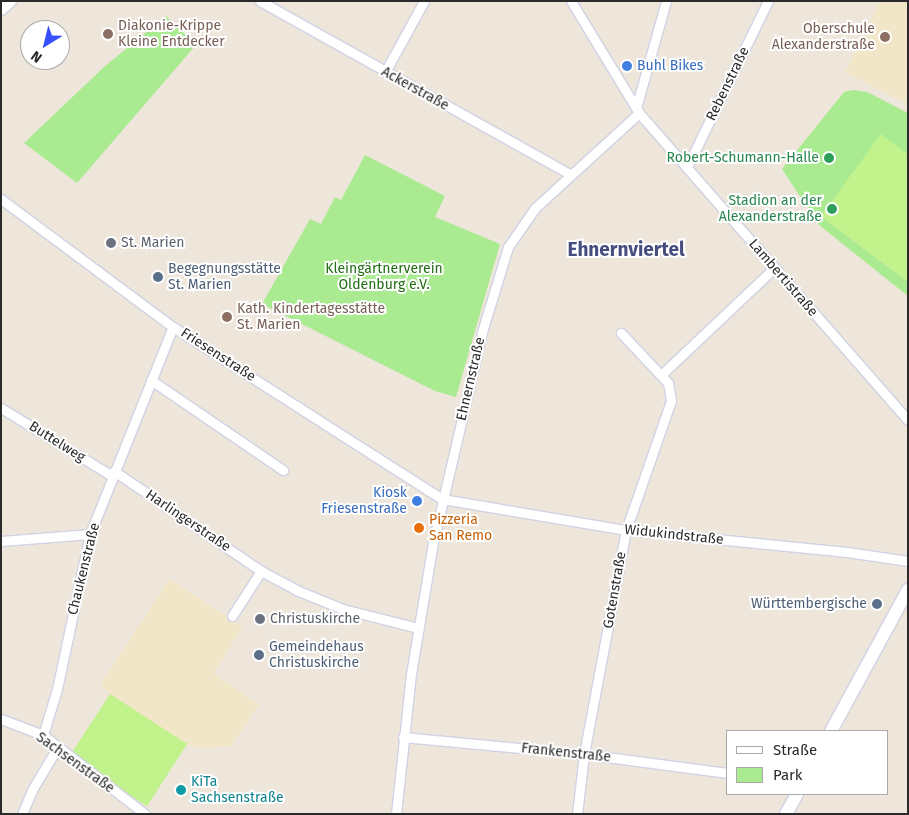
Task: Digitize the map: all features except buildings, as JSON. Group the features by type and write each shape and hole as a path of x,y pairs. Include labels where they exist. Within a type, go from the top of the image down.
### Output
{"street":[{"path":"1,9 10,1"},
{"name":"Ackerstraße","path":"260,1 571,175"},
{"path":"385,72 424,1"},
{"name":"Lambertistraße","path":"571,1 638,111 908,420"},
{"path":"638,111 666,1"},
{"name":"Rebenstraße","path":"687,167 768,1"},
{"name":"Ehnernstraße","path":"396,814 403,737 418,628 442,500 482,332 508,247 536,208 638,111"},
{"name":"Friesenstraße","path":"1,200 173,327 442,500"},
{"path":"661,375 774,268"},
{"name":"Chaukenstraße","path":"43,735 57,689 90,534 173,327"},
{"name":"Gotenstraße","path":"577,814 584,754 626,530 671,401 672,392 661,375 621,333"},
{"path":"151,380 283,470"},
{"name":"Buttelweg","path":"1,408 113,474"},
{"name":"Harlingerstraße","path":"113,474 262,571 296,590 343,609 418,628"},
{"name":"Widukindstraße","path":"442,500 626,530 908,561"},
{"path":"1,540 90,534"},
{"path":"232,616 262,571"},
{"path":"832,730 908,590"},
{"name":"Sachsenstraße","path":"1,719 43,735 57,748 145,814"},
{"name":"Frankenstraße","path":"403,737 584,754 726,773"},
{"path":"22,814 32,790 57,748"},
{"path":"786,814 796,795"}],"shaded area":[{"name":"Oberschule Alexanderstraße","path":"880,1 908,1 908,104 845,72"},
{"path":"169,579 243,627 213,673 259,704 231,746 199,748 175,740 100,686"}],"green space":[{"path":"166,16 196,45 77,183 24,143 104,67"},
{"path":"853,90 867,92 908,113 908,155 881,135 821,216 908,282 908,296 819,225 782,169 844,92"},
{"path":"881,134 908,155 908,282 821,216"},
{"name":"Kleingärtnerverein Oldenburg e.V.","path":"365,155 445,196 435,217 500,244 456,397 435,391 262,304 310,219 321,224 335,197 341,200"},
{"path":"110,694 187,744 147,806 70,756"}],"place":[{"name":"Diakonie-Krippe Kleine Entdecker","path":"108,34"},
{"name":"Oberschule Alexanderstraße","path":"885,37"},
{"name":"Buhl Bikes","path":"627,66"},
{"name":"Robert-Schumann-Halle","path":"829,158"},
{"name":"Stadion an der Alexanderstraße","path":"832,209"},
{"name":"St. Marien","path":"111,243"},
{"name":"Begegnungsstätte St. Marien","path":"158,277"},
{"name":"Kath. Kindertagesstätte St. Marien","path":"227,317"},
{"name":"Kiosk Friesenstraße","path":"417,501"},
{"name":"Pizzeria San Remo","path":"419,528"},
{"name":"Württembergische","path":"877,604"},
{"name":"Christuskirche","path":"260,619"},
{"name":"Gemeindehaus Christuskirche","path":"259,655"},
{"name":"KiTa Sachsenstraße","path":"181,790"}],"district":[{"name":"Ehnernviertel","path":"626,250"}]}
